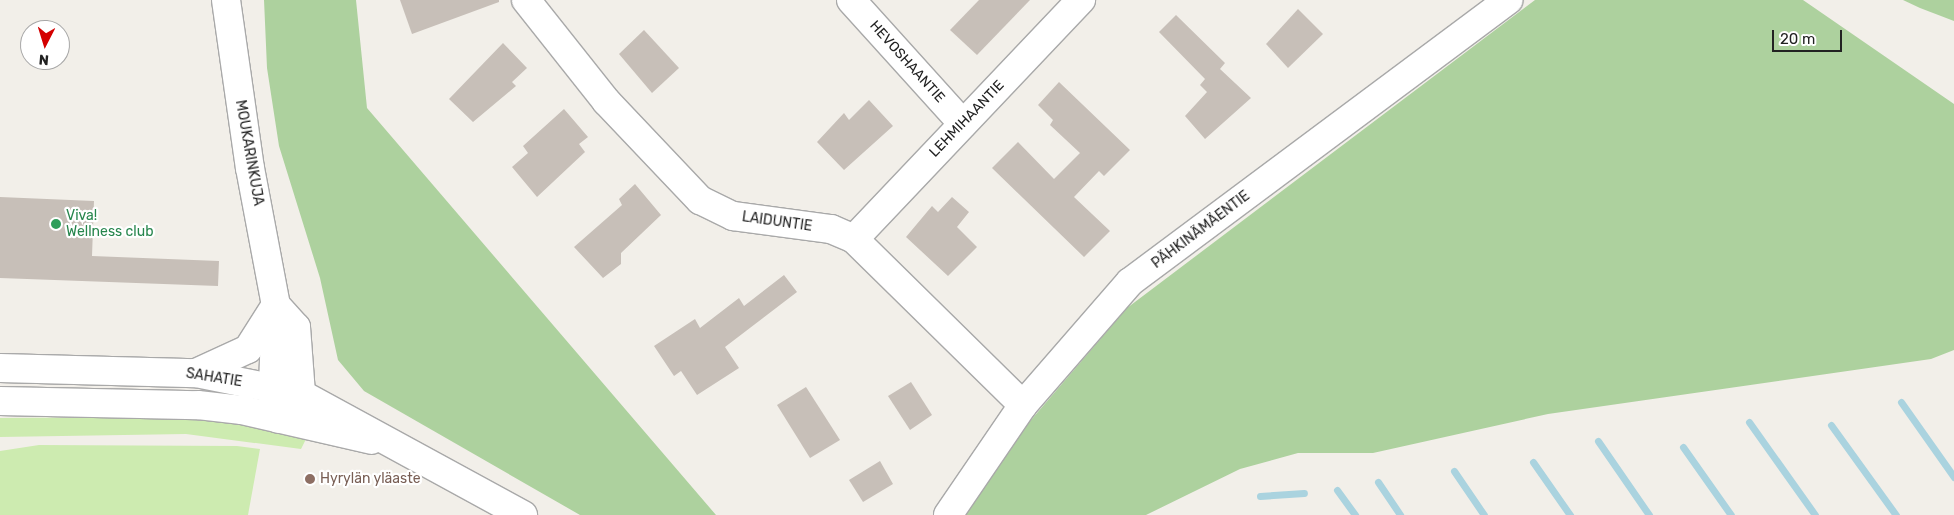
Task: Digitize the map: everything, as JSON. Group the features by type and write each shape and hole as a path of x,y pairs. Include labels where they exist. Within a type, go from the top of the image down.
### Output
{"street":[{"name":"MOUKARINKUJA","path":"226,0 250,168 276,305 273,388 278,419"},
{"name":"LAIDUNTIE","path":"526,0 606,100 700,200 733,216 831,229 854,239 1023,405"},
{"name":"HEVOSHAANTIE","path":"852,0 963,124"},
{"name":"LEHMIHAANTIE","path":"854,239 1081,0"},
{"name":"PÄHKINÄMÄENTIE","path":"948,515 1023,405 1130,282 1509,0"},
{"path":"196,373 248,349 276,305 296,327 301,394 278,419"},
{"name":"SAHATIE","path":"0,368 196,373 301,394 331,407 383,442 523,515"},
{"name":"SAHATIE","path":"0,401 198,405 278,419 383,442"}],"green space":[{"path":"264,0 356,0 367,108 716,515 580,515 364,391 338,360 320,278 279,146 267,68"},
{"path":"1535,0 1803,0 1954,104 1954,350 1931,359 1548,414 1373,453 1298,453 1240,469 1146,515 965,515 1025,427 1127,308"},
{"path":"1903,0 1954,0 1954,21 1920,8"},
{"path":"150,417 240,422 307,437 301,449 186,434 0,437 0,418"},
{"path":"39,445 237,446 260,449 248,515 0,515 0,451"}],"building":[{"path":"400,0 499,0 499,2 412,34"},
{"path":"979,0 1030,0 977,55 950,30"},
{"path":"1298,9 1323,34 1288,68 1266,44"},
{"path":"1176,15 1225,63 1220,69 1251,98 1205,139 1185,116 1207,92 1200,85 1205,79 1159,32"},
{"path":"644,30 679,68 652,93 619,54"},
{"path":"503,43 527,68 512,82 516,86 473,122 449,99"},
{"path":"1059,82 1130,150 1104,176 1099,171 1074,197 1110,231 1084,257 992,168 1018,142 1054,179 1080,153 1050,125 1053,120 1038,105"},
{"path":"869,100 893,126 844,170 817,142 844,113 849,120"},
{"path":"564,109 588,137 579,144 585,152 537,197 512,167 528,153 523,146"},
{"path":"635,184 661,215 621,253 621,264 603,278 574,247 622,205 619,199"},
{"path":"0,197 94,201 92,256 219,261 218,286 0,278"},
{"path":"952,197 969,212 957,227 977,247 948,276 906,237 932,206 938,212"},
{"path":"784,275 797,292 725,347 739,368 697,395 681,371 674,376 654,346 695,319 700,328 739,298 744,306"},
{"path":"911,382 932,415 910,430 888,396"},
{"path":"806,387 840,440 810,458 777,405"},
{"path":"880,461 893,484 863,502 849,480"}],"waterway":[{"path":"1901,402 1954,477"},
{"path":"1749,422 1815,515"},
{"path":"1831,425 1896,515"},
{"path":"1598,441 1649,515"},
{"path":"1683,447 1731,515"},
{"path":"1533,462 1570,515"},
{"path":"1454,471 1484,515"},
{"path":"1378,482 1400,515"},
{"path":"1337,490 1355,515"},
{"path":"1260,496 1304,493"}],"place":[{"name":"Viva! Wellness club","path":"56,224"},
{"name":"Hyrylän yläaste","path":"310,479"}]}
